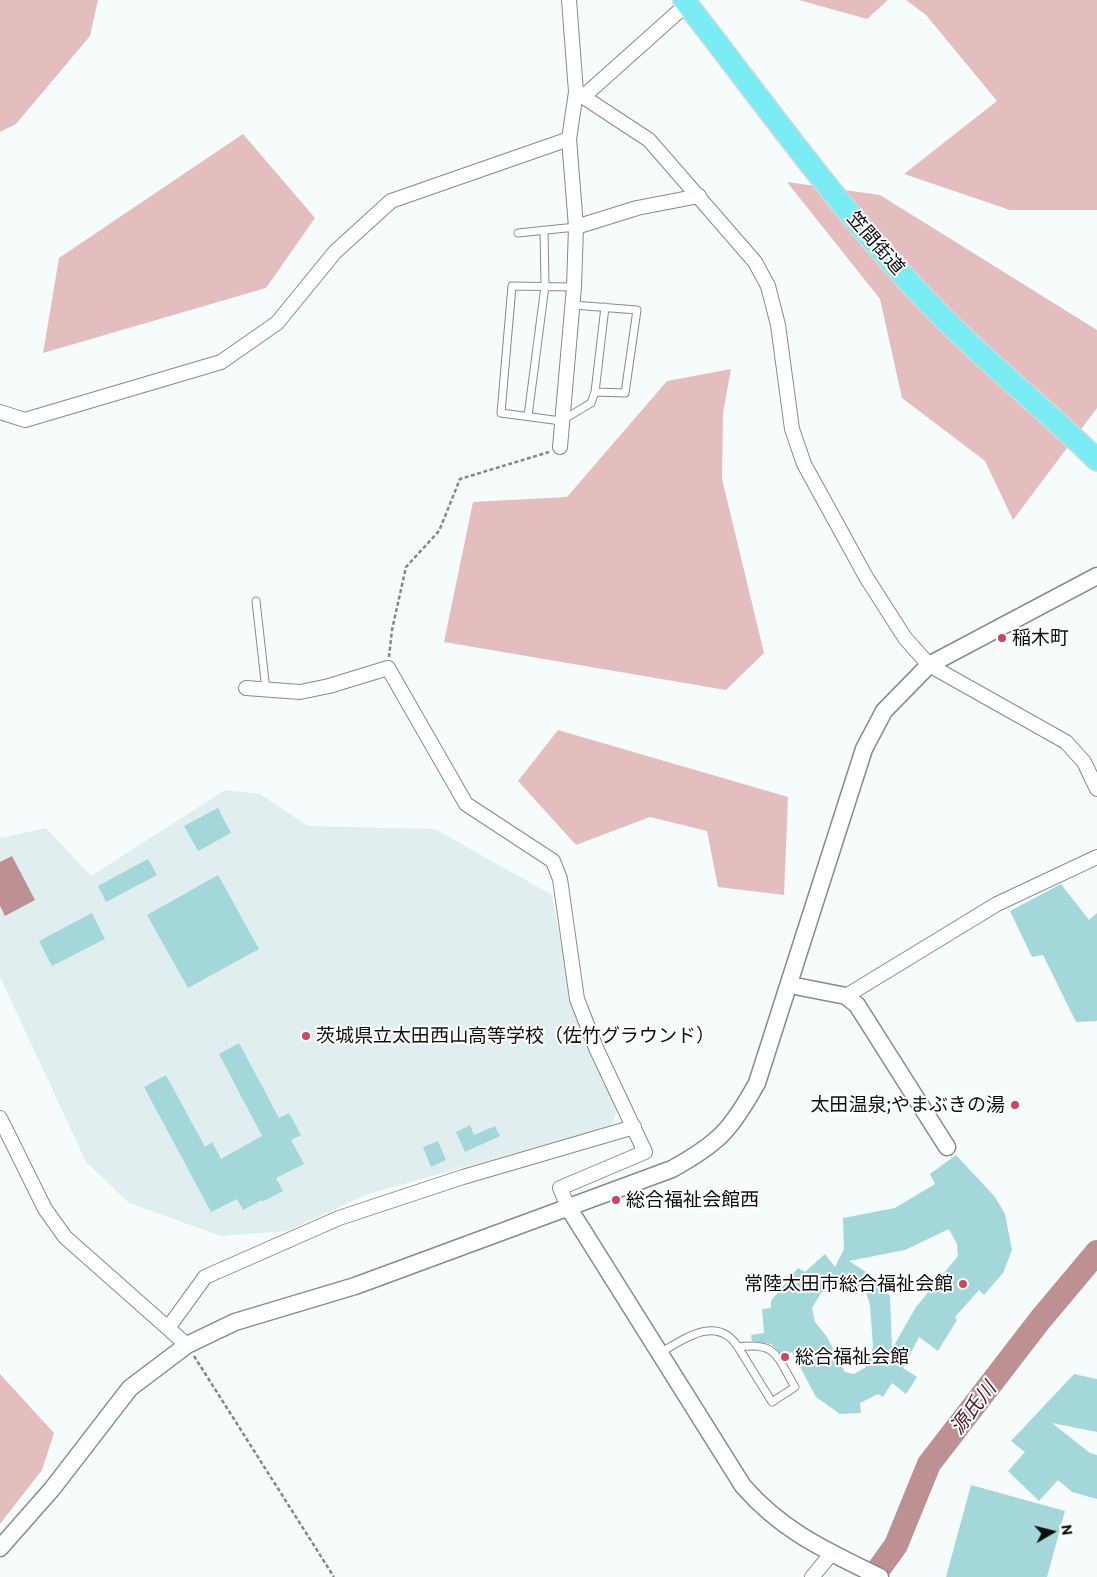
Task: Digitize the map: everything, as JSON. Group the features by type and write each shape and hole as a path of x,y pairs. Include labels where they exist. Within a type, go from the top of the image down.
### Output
{"main road":[{"name":"笠間街道","path":"686,2 875,243 921,295 987,361 1065,429 1097,460"}],"street":[{"path":"560,447 574,286 576,227 569,139 580,94 569,0"},
{"path":"580,94 686,2"},
{"path":"580,94 649,140 754,262 768,286 778,325 792,429 804,464 866,577 905,638 928,665 1066,742 1084,762 1097,789"},
{"path":"0,412 25,420 221,362 277,323 335,252 391,201 569,139"},
{"path":"576,227 637,208 699,196"},
{"path":"0,1548 52,1489 130,1388 187,1345 235,1322 355,1286 672,1169 700,1153 721,1137 739,1115 757,1084 864,749 884,711 928,665 1097,576"},
{"path":"246,688 300,692 329,686 388,668 466,804 553,861 560,879 577,999 596,1048 645,1152 560,1188 568,1207 743,1486 763,1509 777,1520 838,1556 880,1577"},
{"path":"846,996 997,904 1097,857"},
{"path":"790,985 846,996 857,1005 947,1146"},
{"path":"0,1118 45,1209 66,1236 187,1345"},
{"path":"168,1328 205,1277 330,1222 368,1207 463,1177 634,1127"},
{"path":"812,1577 838,1556"}],"lane":[{"path":"518,232 576,227"},
{"path":"528,416 545,286 544,230"},
{"path":"574,286 512,286 501,413 561,421 591,403 595,392 605,307"},
{"path":"572,305 637,310 625,393 595,392"},
{"path":"256,602 266,690"},
{"path":"660,1353 697,1331 706,1330 732,1338 772,1402 795,1387 775,1354 767,1347 759,1344 738,1347"}],"path":[{"path":"388,668 392,630 406,568 439,531 460,479 546,454 560,447"},
{"path":"187,1345 334,1577"}],"shaded area":[{"path":"0,0 98,0 90,36 16,124 0,132"},
{"path":"799,0 888,0 867,19"},
{"path":"906,0 1097,0 1097,210 1010,210 904,174 997,101 926,15"},
{"path":"243,134 315,218 266,288 43,353 59,258"},
{"path":"787,182 880,195 1097,330 1097,408 1013,520 985,461 902,398 880,299"},
{"path":"731,369 723,413 722,479 764,653 726,690 444,642 473,502 567,497 667,381"},
{"path":"558,730 788,797 784,895 718,887 707,831 650,817 576,845 518,781"},
{"name":"茨城県立太田西山高等学校（佐竹グラウンド）","path":"225,790 260,794 308,826 435,829 552,895 573,1009 596,1063 618,1107 612,1126 368,1194 287,1231 221,1236 129,1203 86,1162 0,977 0,838 46,828 91,876"},
{"path":"12,856 35,900 5,916 0,906 0,862"},
{"path":"0,1374 54,1433 42,1470 0,1524"}],"building":[{"path":"218,808 231,833 198,851 184,826"},
{"path":"148,859 157,875 106,902 98,886"},
{"path":"218,875 259,949 188,988 147,915"},
{"path":"1061,884 1089,920 1097,913 1097,1021 1076,1022 1043,955 1032,957 1010,911"},
{"path":"92,913 105,939 52,966 39,941"},
{"path":"239,1043 279,1118 289,1113 301,1135 291,1140 304,1164 276,1178 283,1191 262,1202 262,1200 243,1210 237,1199 211,1212 144,1087 166,1075 205,1147 212,1142 221,1159 262,1136 219,1054"},
{"path":"470,1125 474,1135 495,1126 500,1136 465,1152 456,1132"},
{"path":"438,1141 446,1160 431,1167 423,1147"},
{"name":"常陸太田市総合福祉会館","path":"956,1155 995,1197 1005,1214 1012,1250 1003,1273 984,1295 979,1290 955,1317 957,1320 938,1351 919,1337 903,1368 917,1377 906,1394 892,1383 883,1397 878,1394 860,1403 861,1413 840,1414 816,1397 792,1352 784,1356 771,1344 752,1341 751,1335 764,1333 762,1309 771,1308 771,1301 798,1268 805,1272 825,1254 835,1267 844,1249 843,1218 895,1208 935,1184 930,1174","holes":["949,1229 957,1244 958,1256 916,1307 892,1349 890,1296 880,1281 849,1261 905,1250","842,1283 865,1289 870,1305 873,1347 866,1367 854,1374 845,1372 827,1337 815,1322 812,1308 821,1293"]},
{"path":"1074,1374 1097,1379 1097,1432 1052,1423 1090,1453 1097,1455 1097,1499 1072,1492 1058,1480 1039,1501 1008,1471 1025,1452 1011,1441"},
{"path":"971,1485 1065,1511 1047,1577 946,1577"}],"waterway":[{"name":"源氏川","path":"873,1577 896,1545 929,1464 1040,1320 1097,1252"}],"place":[{"name":"稲木町","path":"1002,638"},
{"name":"茨城県立太田西山高等学校（佐竹グラウンド）","path":"306,1036"},
{"name":"太田温泉;やまぶきの湯","path":"1015,1105"},
{"name":"総合福祉会館西","path":"616,1200"},
{"name":"常陸太田市総合福祉会館","path":"963,1284"},
{"name":"総合福祉会館","path":"785,1357"}]}
